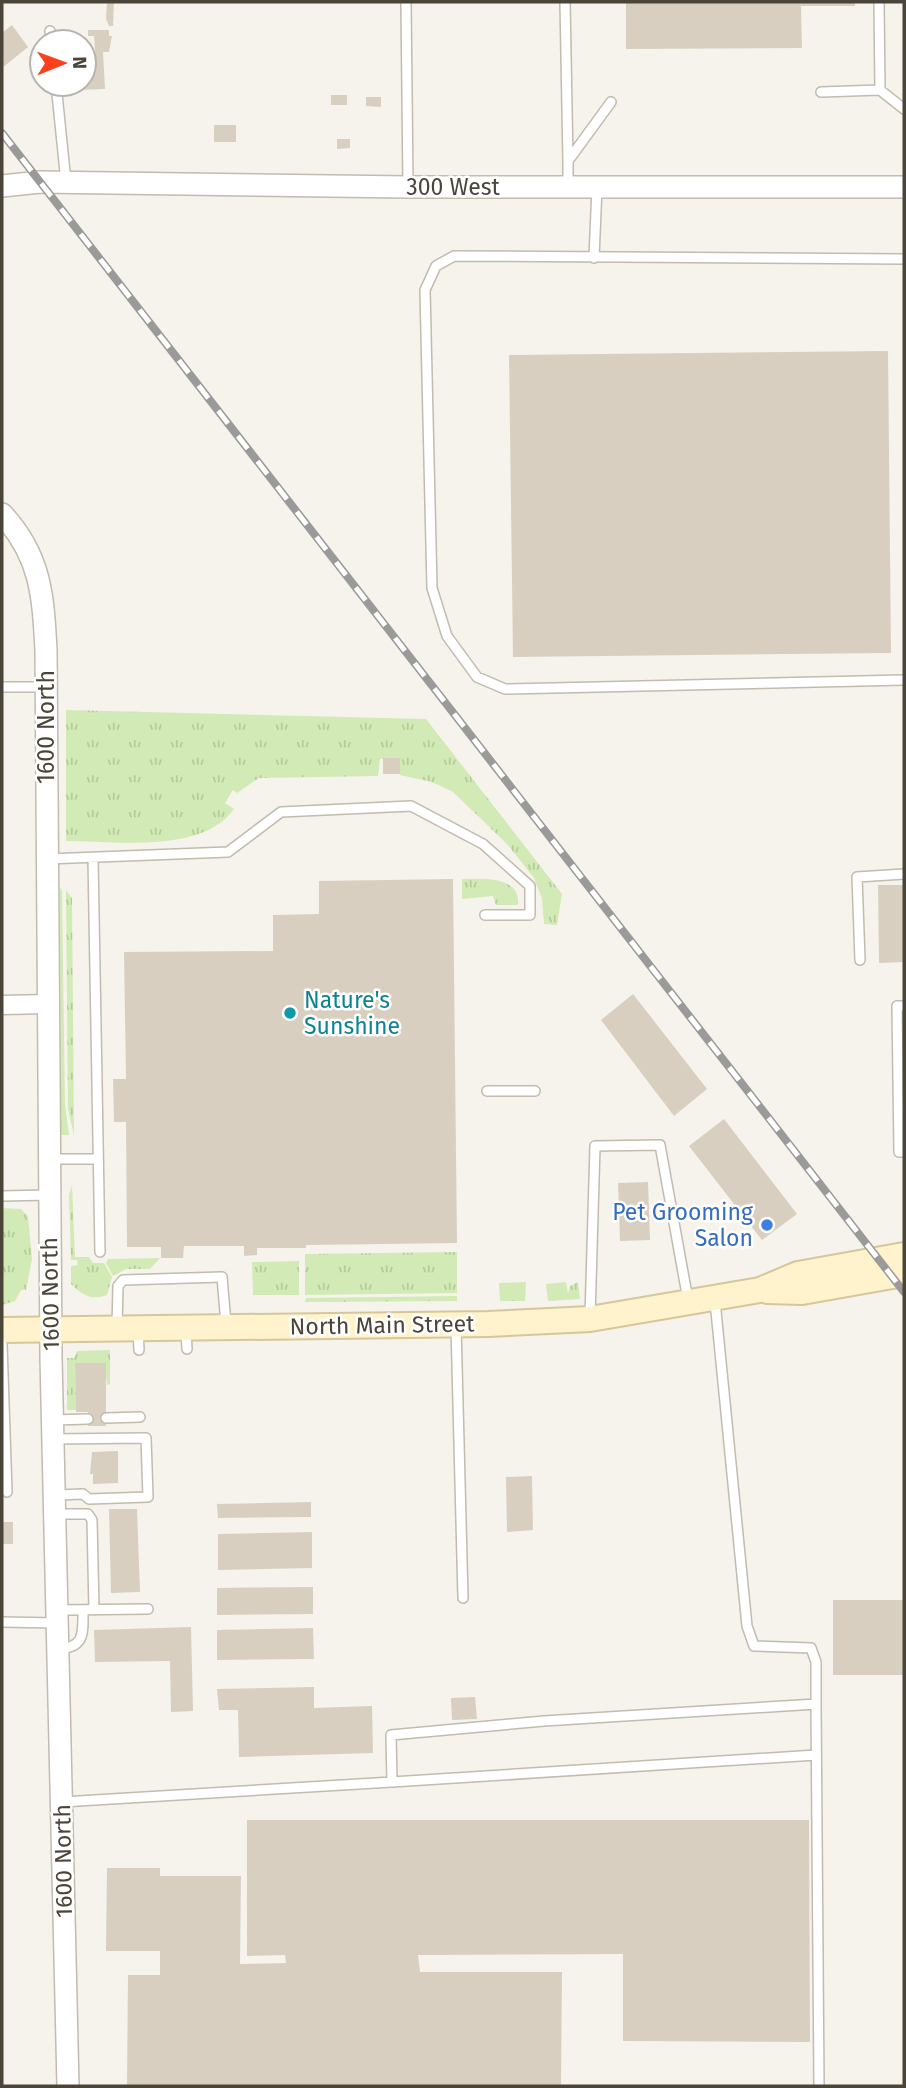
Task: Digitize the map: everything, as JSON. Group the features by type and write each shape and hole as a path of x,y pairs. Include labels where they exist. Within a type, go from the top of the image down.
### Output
{"main road":[{"name":"North Main Street","path":"2,1330 51,1329 186,1339 226,1327 456,1325 590,1319 760,1290 798,1274 904,1255"},
{"name":"North Main Street","path":"760,1290 802,1292 904,1275"}],"street":[{"name":"300 West","path":"2,186 66,182 408,187 904,187"},
{"name":"1600 North","path":"2,514 22,536 42,590 46,687 56,1617 68,2086"},
{"path":"2,1005 48,1004"}],"lane":[{"path":"406,2 408,187"},
{"path":"565,2 568,187"},
{"path":"879,2 880,90"},
{"path":"821,92 880,90 904,109"},
{"path":"57,98 66,182"},
{"path":"568,161 611,102"},
{"path":"594,258 597,187"},
{"path":"904,259 453,256 436,266 425,290 432,588 447,636 477,677 505,689 904,680"},
{"path":"2,687 46,687"},
{"path":"46,859 228,852 281,812 411,806 482,844 530,886 530,915 485,915"},
{"path":"93,858 100,1252"},
{"path":"860,960 857,877 904,874"},
{"path":"904,1006 897,1006 899,1152 904,1152"},
{"path":"487,1091 534,1091"},
{"path":"590,1319 594,1146 660,1144 688,1302"},
{"path":"51,1159 98,1158"},
{"path":"2,1196 50,1195"},
{"path":"131,1336 118,1286 123,1280 148,1277 222,1277 226,1327"},
{"path":"714,1299 747,1626 754,1646 811,1648 816,1662 819,2086"},
{"path":"456,1325 463,1598"},
{"path":"2,1344 7,1492"},
{"path":"106,1418 140,1417"},
{"path":"53,1430 88,1419"},
{"path":"53,1430 146,1438 148,1497 89,1499 83,1494 55,1504"},
{"path":"55,1504 88,1514 92,1520 94,1610"},
{"path":"2,1622 56,1617 83,1610 148,1609"},
{"path":"57,1648 72,1648 80,1643 83,1637 83,1610"},
{"path":"392,1782 391,1735 544,1721 816,1704"},
{"path":"62,1802 816,1755"}],"green space":[{"path":"66,710 426,719 562,894 557,925 544,924 542,899 534,878 507,844 453,792 432,782 400,775 400,758 380,759 378,776 259,778 237,793 233,790 225,803 234,809 220,823 201,833 180,839 133,843 66,841"},
{"path":"462,879 489,879 507,884 517,895 518,905 496,905 493,896 462,899"},
{"path":"60,887 65,1105 69,1135 61,1135"},
{"path":"66,890 72,898 74,1135 68,1109"},
{"path":"72,1185 75,1257 89,1257 93,1263 104,1263 112,1277 107,1295 102,1297 88,1296 71,1284 71,1266 78,1265 77,1260 71,1260 69,1195"},
{"path":"2,1208 21,1209 28,1216 32,1259 26,1290 21,1290 15,1301 2,1305"},
{"path":"457,1252 457,1293 305,1295 305,1254"},
{"path":"160,1258 150,1269 126,1269 113,1276 106,1263 108,1259"},
{"path":"299,1261 299,1295 253,1295 252,1262"},
{"path":"526,1282 525,1301 500,1301 499,1283"},
{"path":"566,1282 568,1294 570,1286 578,1282 580,1299 548,1301 546,1284"},
{"path":"457,1296 457,1301 305,1302 306,1298"},
{"path":"110,1350 110,1384 107,1385 105,1363 75,1364 76,1410 67,1410 67,1358 74,1358 77,1351"}],"building":[{"path":"107,2 114,2 113,26 109,26 106,19"},
{"path":"626,2 855,2 855,6 801,6 802,48 626,49"},
{"path":"12,25 28,47 2,68 2,33"},
{"path":"98,30 109,30 109,36 112,36 109,52 103,52 105,89 98,89"},
{"path":"331,95 347,95 347,105 331,105"},
{"path":"366,97 381,97 381,107 366,106"},
{"path":"214,125 236,125 236,142 214,142"},
{"path":"337,139 350,139 350,148 337,149"},
{"path":"888,351 891,653 513,657 509,355"},
{"path":"383,758 400,758 400,774 383,774"},
{"name":"Nature's Sunshine","path":"453,879 457,1243 306,1245 306,1248 257,1248 257,1255 244,1256 244,1246 184,1246 183,1258 161,1258 161,1247 127,1247 126,1122 114,1122 113,1079 126,1079 124,952 273,951 273,915 319,914 319,881"},
{"path":"878,885 904,885 904,962 879,963"},
{"path":"633,994 707,1089 674,1116 601,1020"},
{"path":"724,1119 797,1214 762,1240 689,1146"},
{"path":"648,1182 650,1240 620,1241 618,1183"},
{"path":"75,1363 106,1363 106,1426 88,1426 88,1412 76,1412"},
{"path":"118,1451 118,1483 93,1484 93,1474 90,1474 92,1452"},
{"path":"532,1476 533,1530 507,1532 506,1477"},
{"path":"311,1502 311,1517 218,1518 217,1504"},
{"path":"109,1509 137,1509 140,1592 111,1593"},
{"path":"2,1522 13,1522 13,1544 2,1544"},
{"path":"312,1532 312,1568 218,1570 218,1534"},
{"path":"313,1587 313,1614 217,1615 217,1588"},
{"path":"833,1600 904,1600 904,1675 833,1675"},
{"path":"191,1627 193,1711 171,1712 170,1661 95,1662 94,1630"},
{"path":"313,1628 314,1659 217,1660 217,1630"},
{"path":"314,1687 314,1708 372,1706 373,1753 239,1757 238,1710 219,1710 217,1689"},
{"path":"475,1697 477,1719 452,1720 451,1698"},
{"path":"247,1820 809,1820 810,2042 623,2041 623,1954 418,1955 420,1972 562,1972 561,2086 127,2086 128,1975 160,1975 160,1951 106,1951 107,1868 160,1868 160,1876 241,1876 240,1964 286,1963 285,1955 247,1956"}],"railway":[{"path":"2,133 904,1292"}],"place":[{"name":"Nature's Sunshine","path":"290,1013"},
{"name":"Pet Grooming Salon","path":"767,1225"}]}
